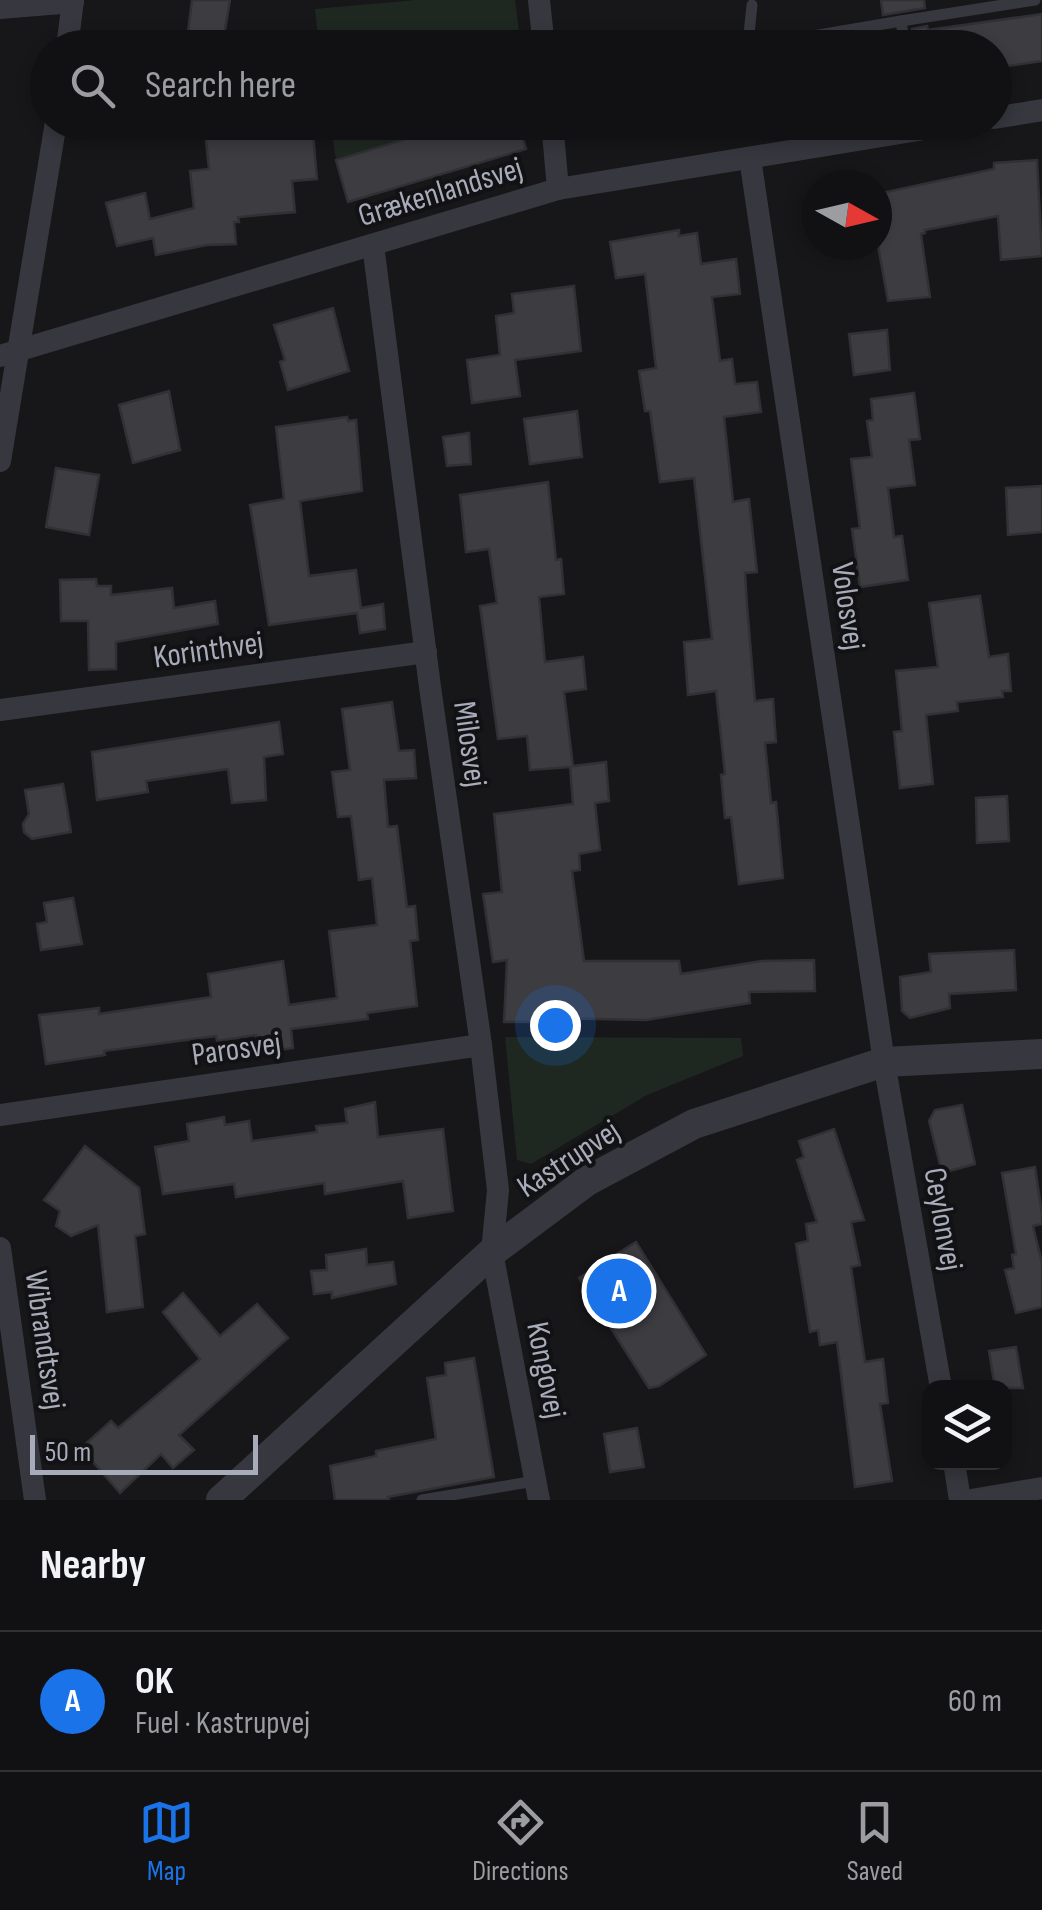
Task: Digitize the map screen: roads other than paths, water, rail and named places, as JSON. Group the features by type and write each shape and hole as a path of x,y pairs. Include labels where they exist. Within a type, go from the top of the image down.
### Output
{"street":[{"path":"540,0 542,30"},
{"path":"0,8 73,1 69,30"},
{"path":"1012,115 1042,110"},
{"path":"0,460 10,354 52,140"},
{"path":"554,140 558,189"},
{"name":"Grækenlandsvej","path":"10,354 558,189 844,140"},
{"name":"Volosvej","path":"750,158 884,1062"},
{"name":"Milosvej","path":"373,245 481,1045 498,1190 492,1252"},
{"name":"Korinthvej","path":"0,710 426,652"},
{"name":"Parosvej","path":"0,1116 481,1045"},
{"name":"Kastrupvej","path":"221,1500 492,1252 587,1180 694,1124 884,1062 1042,1054"},
{"name":"Ceylonvej","path":"884,1062 939,1380"},
{"name":"Wibrandtsvej","path":"0,1248 35,1500"},
{"name":"Kongovej","path":"492,1252 537,1491"},
{"path":"955,1470 960,1500"},
{"path":"971,1500 1042,1488"}],"lane":[{"path":"848,30 1036,0"},
{"path":"749,30 752,4"},
{"path":"901,21 902,30"},
{"path":"422,1500 537,1491"}],"place":[{"name":"OK","path":"619,1291"}]}
